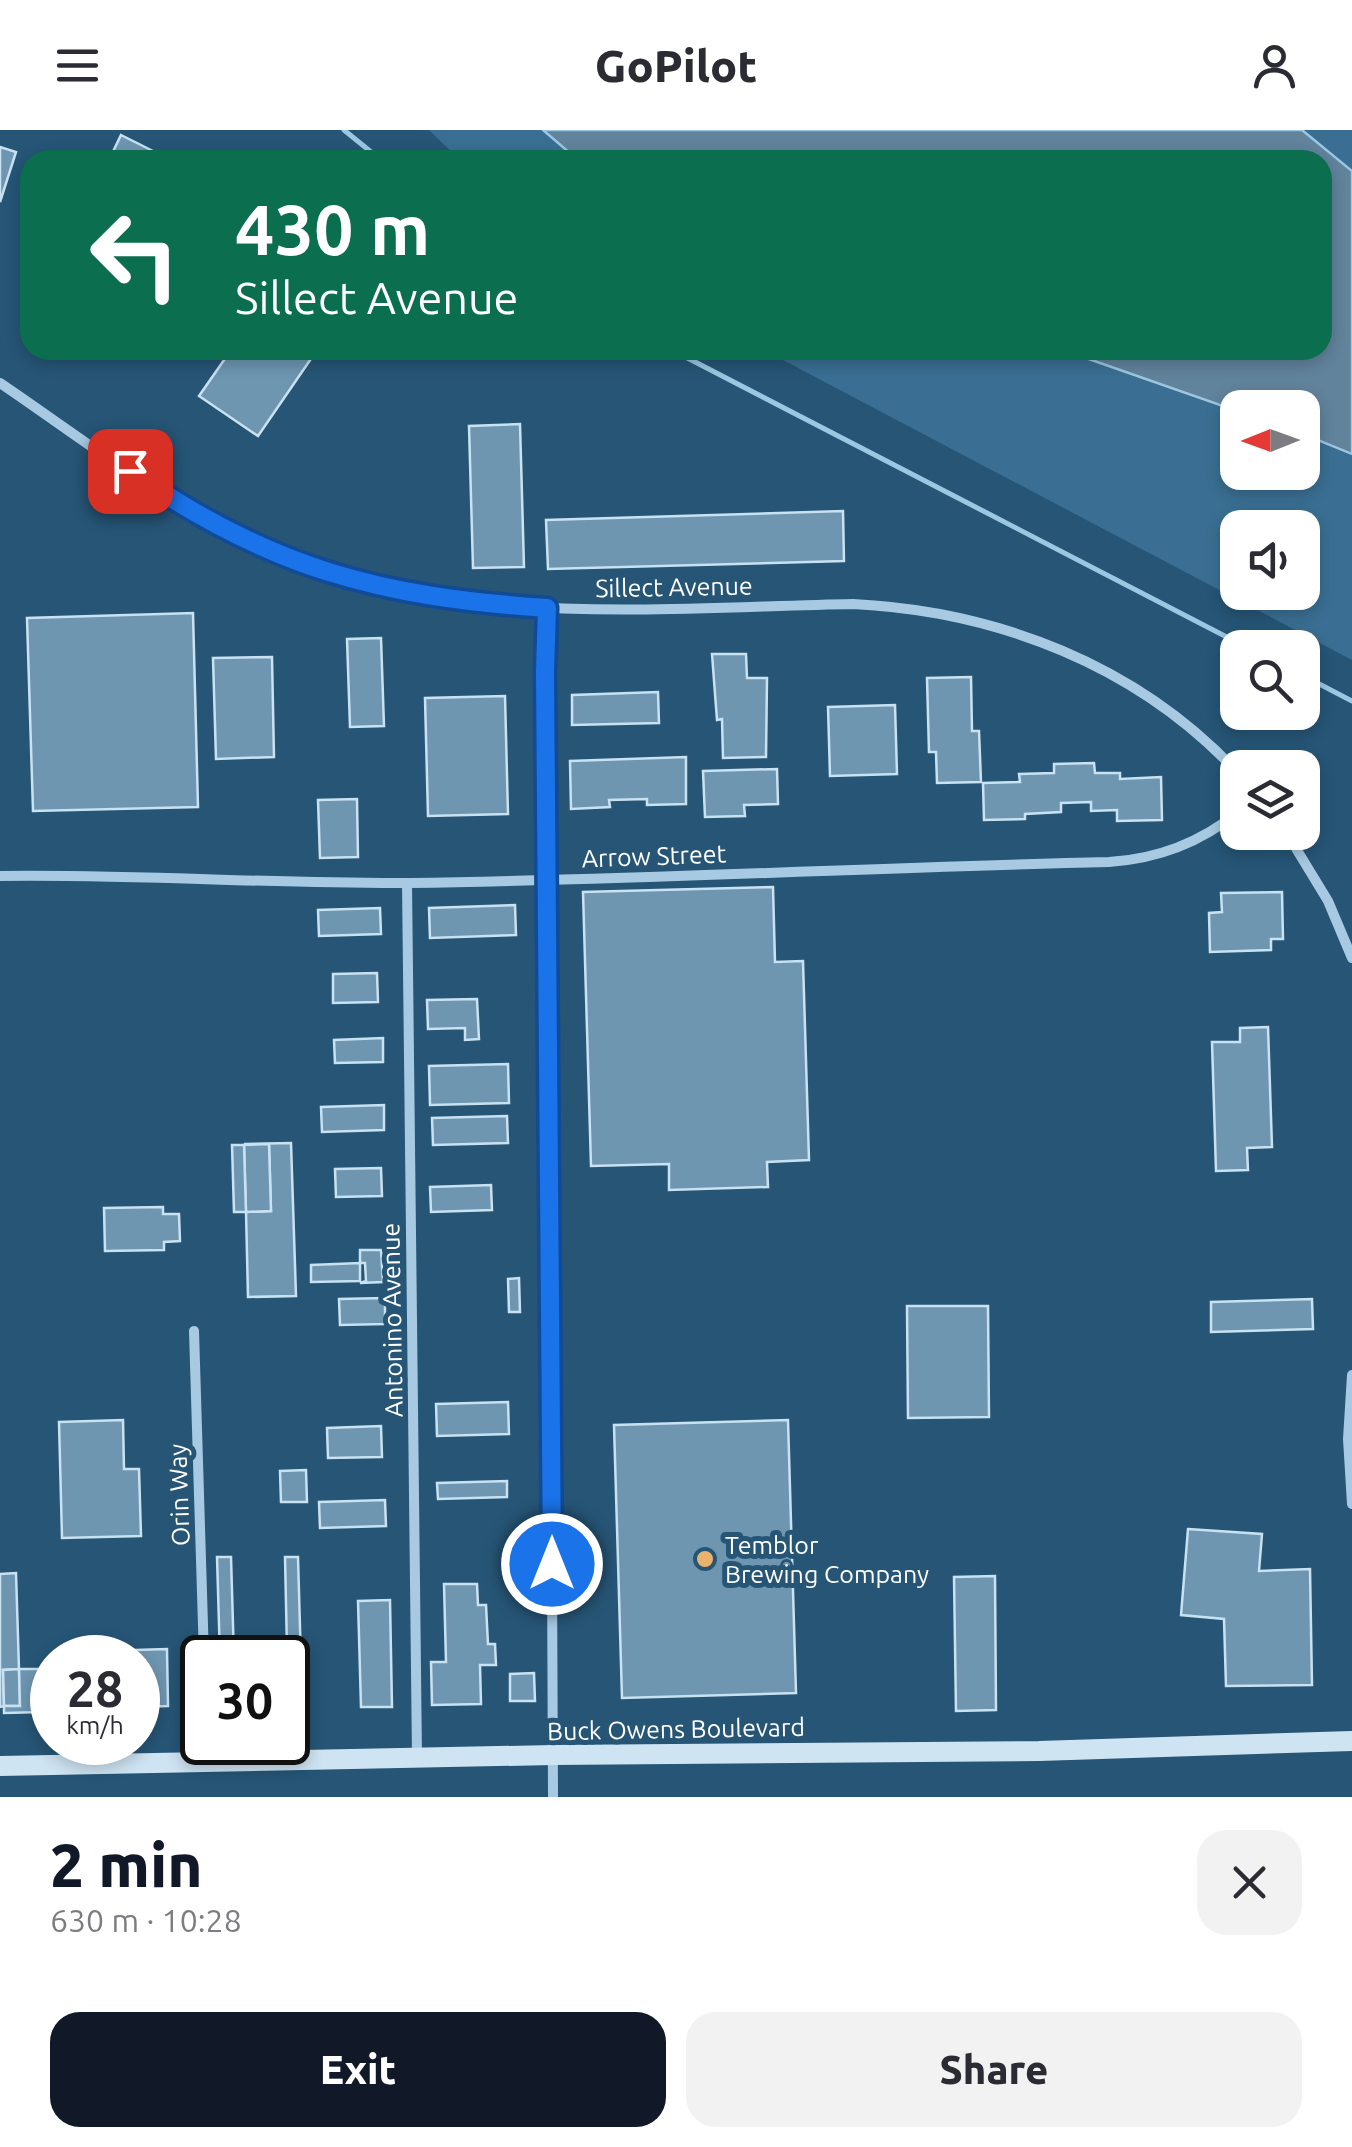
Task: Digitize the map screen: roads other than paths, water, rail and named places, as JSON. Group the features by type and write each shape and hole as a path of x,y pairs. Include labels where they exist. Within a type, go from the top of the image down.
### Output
{"main road":[{"name":"Buck Owens Boulevard","path":"0,1766 207,1758 1039,1751 1352,1741"}],"street":[{"name":"Sillect Avenue","path":"0,384 208,521 294,561 367,584 431,598 547,608 853,604 974,620 1048,644 1106,671 1169,712 1220,757"},
{"path":"547,608 553,1797"},
{"name":"Arrow Street","path":"0,876 114,874 239,882 406,882 1127,861 1178,848 1220,825"},
{"path":"1297,850 1328,900 1352,958"},
{"name":"Antonino Avenue","path":"406,882 417,1758"},
{"name":"Orin Way","path":"194,1330 203,1635"},
{"path":"1352,1374 1348,1439 1352,1504"}],"waterway":[{"path":"344,130 369,150"},
{"path":"691,360 1220,634"},
{"path":"1320,684 1352,701"}],"place":[{"name":"Temblor Brewing Company","path":"705,1559"}]}
